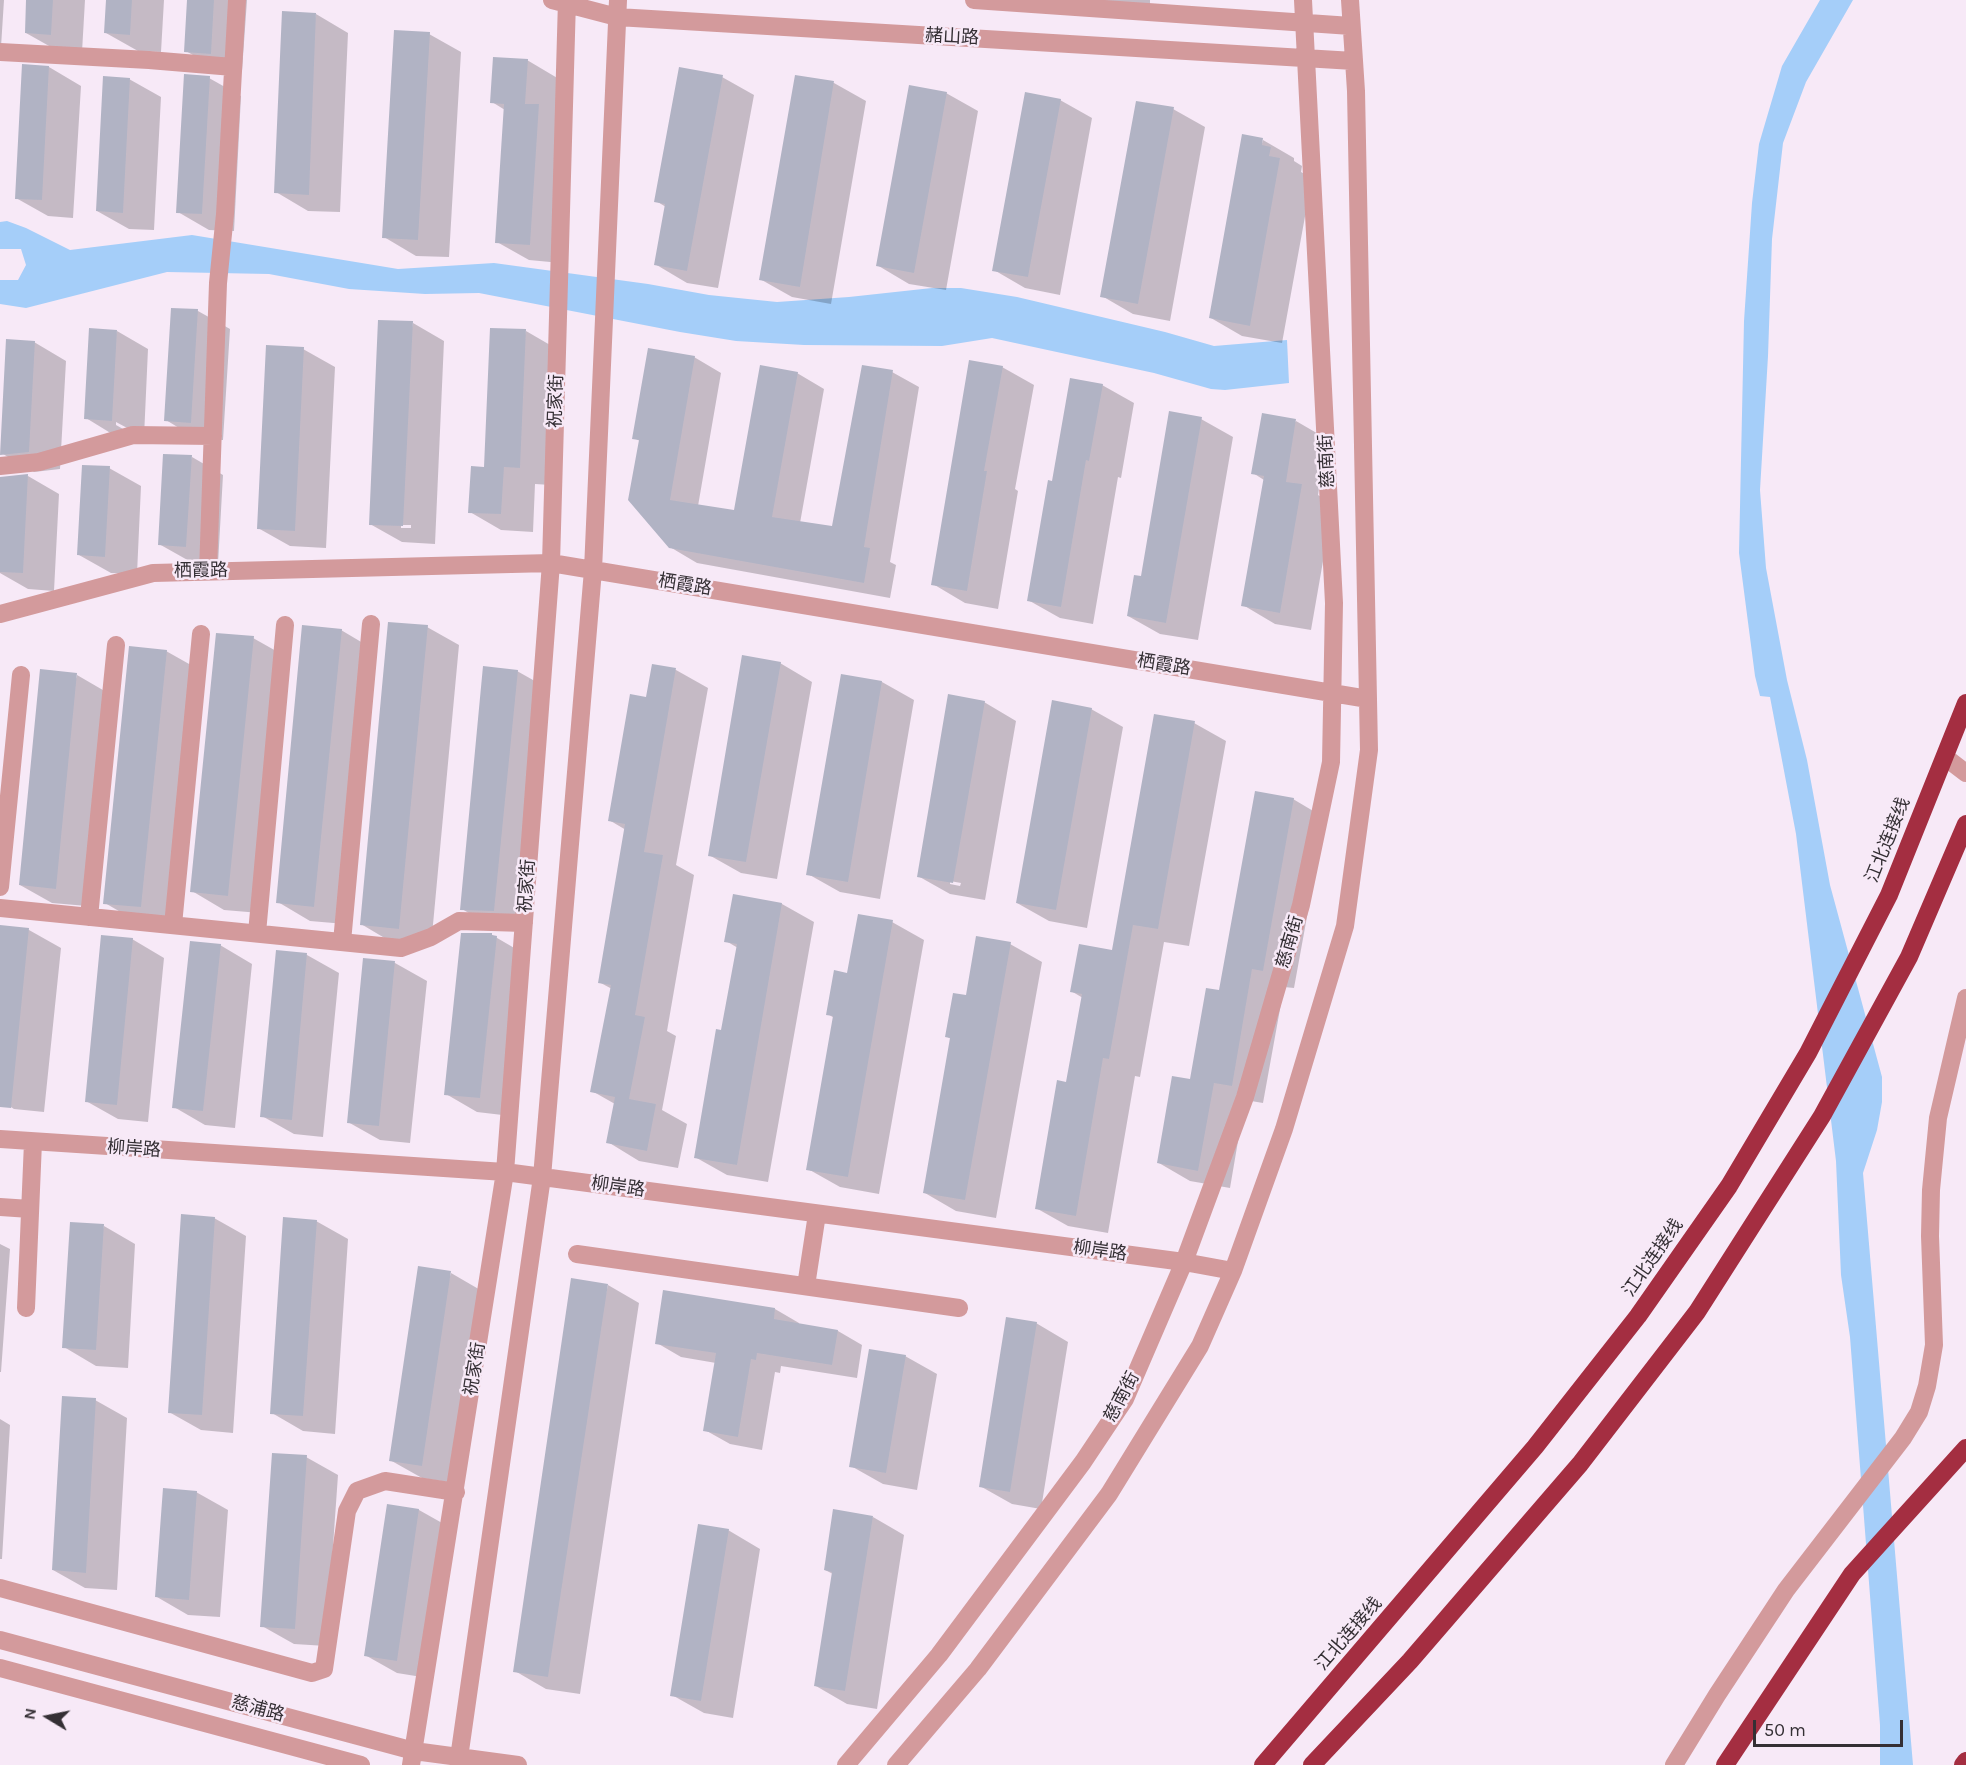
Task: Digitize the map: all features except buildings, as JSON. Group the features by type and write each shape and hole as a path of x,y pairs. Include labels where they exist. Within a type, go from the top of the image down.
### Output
{"highway":[{"name":"江北连接线","path":"1263,1765 1535,1448 1638,1316 1729,1186 1808,1053 1889,895 1966,704"},
{"path":"1312,1765 1410,1661 1580,1464 1697,1312 1822,1116 1909,957 1966,824"},
{"path":"1725,1765 1852,1574 1966,1448"},
{"path":"1963,1765 1966,1761"}],"street":[{"path":"208,571 218,283 237,0"},
{"path":"974,0 1352,26"},
{"name":"慈南街","path":"846,1765 939,1655 1083,1462 1125,1399 1184,1262 1245,1097 1301,905 1331,762 1334,603 1303,0"},
{"name":"慈南街","path":"896,1765 978,1669 1109,1494 1200,1346 1233,1271 1284,1129 1345,926 1369,750 1354,61 1350,0"},
{"name":"赭山路","path":"562,1 618,8 1354,61"},
{"name":"祝家街","path":"412,1758 505,1172 551,563 562,1"},
{"path":"459,1761 542,1177 593,570 618,8"},
{"path":"0,52 233,67"},
{"path":"0,466 39,462 133,435 213,436"},
{"name":"栖霞路","path":"0,614 153,573 551,563 1368,699"},
{"path":"342,942 372,624"},
{"path":"257,933 285,625"},
{"path":"173,925 201,634"},
{"path":"88,917 116,645"},
{"path":"0,887 21,675"},
{"path":"1945,757 1966,773"},
{"path":"0,908 401,948 431,937 459,921 524,923"},
{"path":"1674,1765 1786,1590 1903,1438 1919,1412 1927,1386 1934,1345 1930,1225 1937,1129 1966,998"},
{"name":"柳岸路","path":"0,1139 505,1172 1184,1262 1233,1271"},
{"path":"26,1308 33,1142"},
{"path":"0,1208 30,1209"},
{"path":"806,1286 817,1214"},
{"path":"577,1254 959,1308"},
{"path":"0,1588 312,1673 324,1669 347,1511 357,1491 385,1481 456,1492"},
{"name":"慈浦路","path":"0,1640 412,1758 518,1765"},
{"name":"慈浦路","path":"0,1668 360,1765"}],"water":[{"path":"1820,0 1853,0 1806,82 1783,143 1772,239 1760,490 1766,568 1787,680 1807,760 1830,885 1882,1077 1882,1102 1877,1130 1863,1173 1913,1765 1880,1765 1880,1725 1850,1337 1841,1275 1836,1161 1796,834 1770,697 1760,696 1755,676 1739,553 1744,321 1752,203 1759,144 1782,66"},
{"path":"7,221 70,250 192,235 398,269 494,263 648,284 709,295 777,302 932,288 961,288 1017,297 1214,346 1287,340 1289,383 1225,390 1211,389 1154,373 992,338 942,346 804,345 736,341 479,293 425,294 349,289 269,274 167,272 26,308 0,304 0,280 18,280 26,265 21,249 0,249 0,222"}]}
